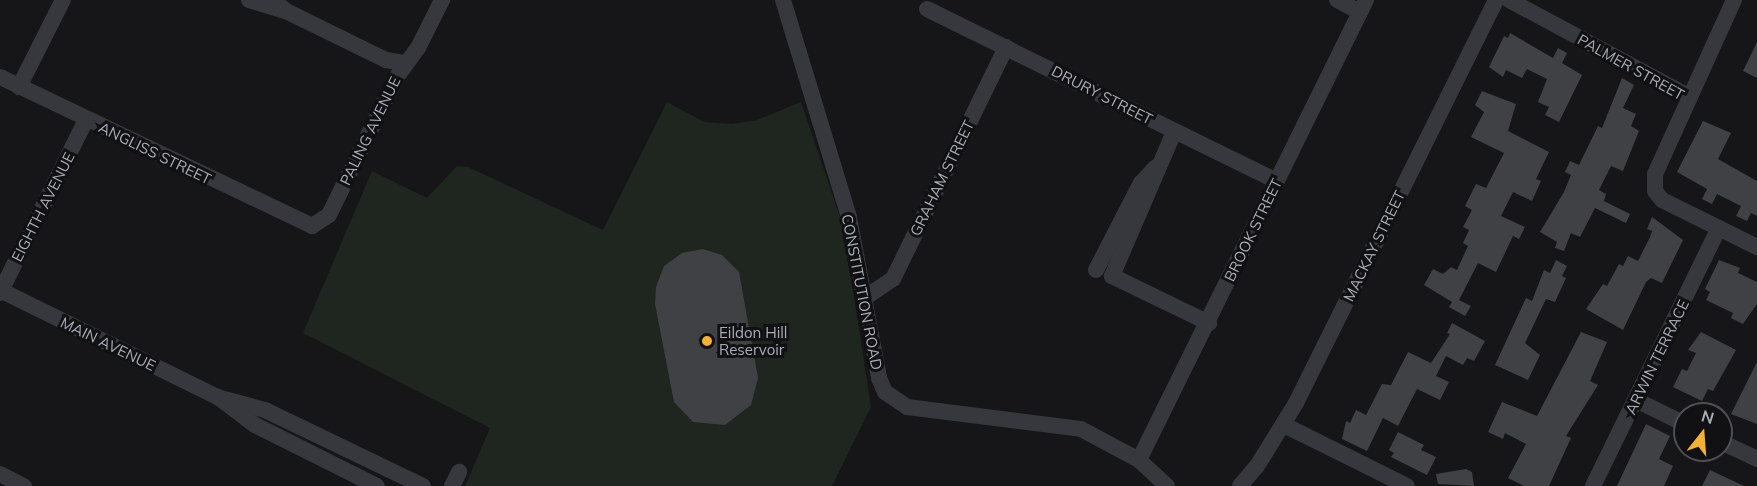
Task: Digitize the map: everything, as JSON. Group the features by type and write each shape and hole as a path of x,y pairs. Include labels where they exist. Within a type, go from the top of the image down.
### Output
{"street":[{"path":"19,87 63,0"},
{"path":"249,0 286,11 386,60 404,63"},
{"path":"273,0 286,11"},
{"name":"PALING AVENUE","path":"312,226 329,214 404,63 418,48 442,0"},
{"name":"CONSTITUTION ROAD","path":"783,0 849,216 866,297 880,384 896,402 918,408 1069,425 1139,460 1167,486"},
{"path":"1337,0 1363,6"},
{"name":"MACKAY STREET","path":"1240,486 1284,424 1496,0"},
{"name":"PALMER STREET","path":"1509,0 1690,97 1655,174 1653,186 1662,200 1757,247"},
{"path":"1690,97 1734,0"},
{"name":"BROOK STREET","path":"1139,460 1209,323 1363,6"},
{"name":"DRURY STREET","path":"927,9 1277,181"},
{"name":"GRAHAM STREET","path":"866,297 893,279 1006,47"},
{"name":"ANGLISS STREET","path":"0,77 312,226"},
{"name":"EIGHTH AVENUE","path":"0,292 87,120"},
{"path":"1174,132 1156,167 1143,179 1104,275 1209,323"},
{"name":"ARWIN TERRACE","path":"1593,486 1719,228"},
{"name":"MAIN AVENUE","path":"0,292 217,397 255,425 377,486"},
{"name":"MAIN AVENUE","path":"217,397 265,410 423,486"},
{"path":"1636,400 1673,418"},
{"path":"1284,424 1407,486"},
{"path":"1733,448 1757,459"},
{"path":"0,474 24,486"}],"shaded area":[{"path":"667,102 704,122 732,124 757,120 801,102 843,226 871,407 832,486 465,486 490,428 303,333 372,171 427,198 457,166 468,167 603,230"}],"building":[{"path":"1510,33 1553,58 1558,48 1567,53 1562,63 1582,75 1559,122 1545,115 1549,107 1538,102 1547,79 1527,69 1522,78 1506,70 1503,77 1489,67 1504,36 1508,38"},
{"path":"1757,42 1757,78 1743,71"},
{"path":"1622,78 1634,85 1623,108 1636,114 1631,126 1639,131 1623,171 1611,166 1599,190 1606,194 1604,201 1630,214 1626,223 1595,208 1580,237 1571,233 1564,251 1555,248 1557,242 1540,232 1564,192 1571,175 1565,172 1570,161 1579,165 1598,126 1602,128"},
{"path":"1482,91 1516,104 1508,131 1549,152 1536,179 1541,181 1532,201 1513,192 1501,216 1525,227 1519,239 1513,236 1496,272 1478,263 1459,300 1471,306 1465,316 1449,307 1452,302 1424,285 1433,269 1443,274 1451,267 1457,270 1468,246 1463,243 1469,230 1463,227 1472,210 1465,206 1476,184 1486,188 1504,153 1471,137 1484,112 1475,105"},
{"path":"1703,121 1731,133 1718,159 1757,181 1757,216 1751,213 1747,221 1736,216 1741,206 1717,194 1712,204 1702,199 1707,189 1677,172"},
{"path":"1652,217 1683,240 1662,283 1651,278 1646,282 1623,330 1586,309 1603,284 1607,286 1619,264 1623,266 1628,256 1638,261 1652,231 1647,229"},
{"name":"Eildon Hill Reservoir","path":"703,249 722,255 739,272 758,378 751,405 725,425 693,422 674,402 655,304 656,287 664,266 682,253"},
{"path":"1556,260 1567,266 1562,276 1566,278 1555,302 1546,299 1525,343 1540,355 1528,380 1495,365 1526,298 1532,301 1544,270 1550,273"},
{"path":"1719,260 1740,268 1738,273 1757,282 1757,304 1743,324 1731,318 1733,313 1706,300 1710,292 1705,289"},
{"path":"1452,323 1485,341 1474,361 1467,358 1463,365 1446,356 1436,376 1449,382 1440,400 1417,389 1398,426 1383,418 1367,451 1342,439 1346,421 1350,423 1356,410 1366,415 1382,384 1391,385 1408,352 1431,363 1450,334 1447,333"},
{"path":"1581,332 1607,342 1590,381 1598,385 1566,436 1571,438 1549,486 1524,486 1508,478 1526,444 1505,433 1503,439 1488,432 1502,402 1537,416"},
{"path":"1701,332 1736,350 1713,391 1708,389 1702,401 1673,387 1682,369 1687,371 1696,353 1688,350"},
{"path":"1757,362 1757,424 1733,415 1733,410"},
{"path":"1646,424 1670,436 1659,459 1673,466 1664,486 1617,486"},
{"path":"1398,432 1424,445 1421,450 1436,457 1427,475 1391,457 1394,453 1389,450"},
{"path":"1466,469 1472,472 1474,486 1438,484 1436,474"},
{"path":"1710,470 1744,486 1702,486"}],"place":[{"name":"Eildon Hill Reservoir","path":"707,341"}]}
